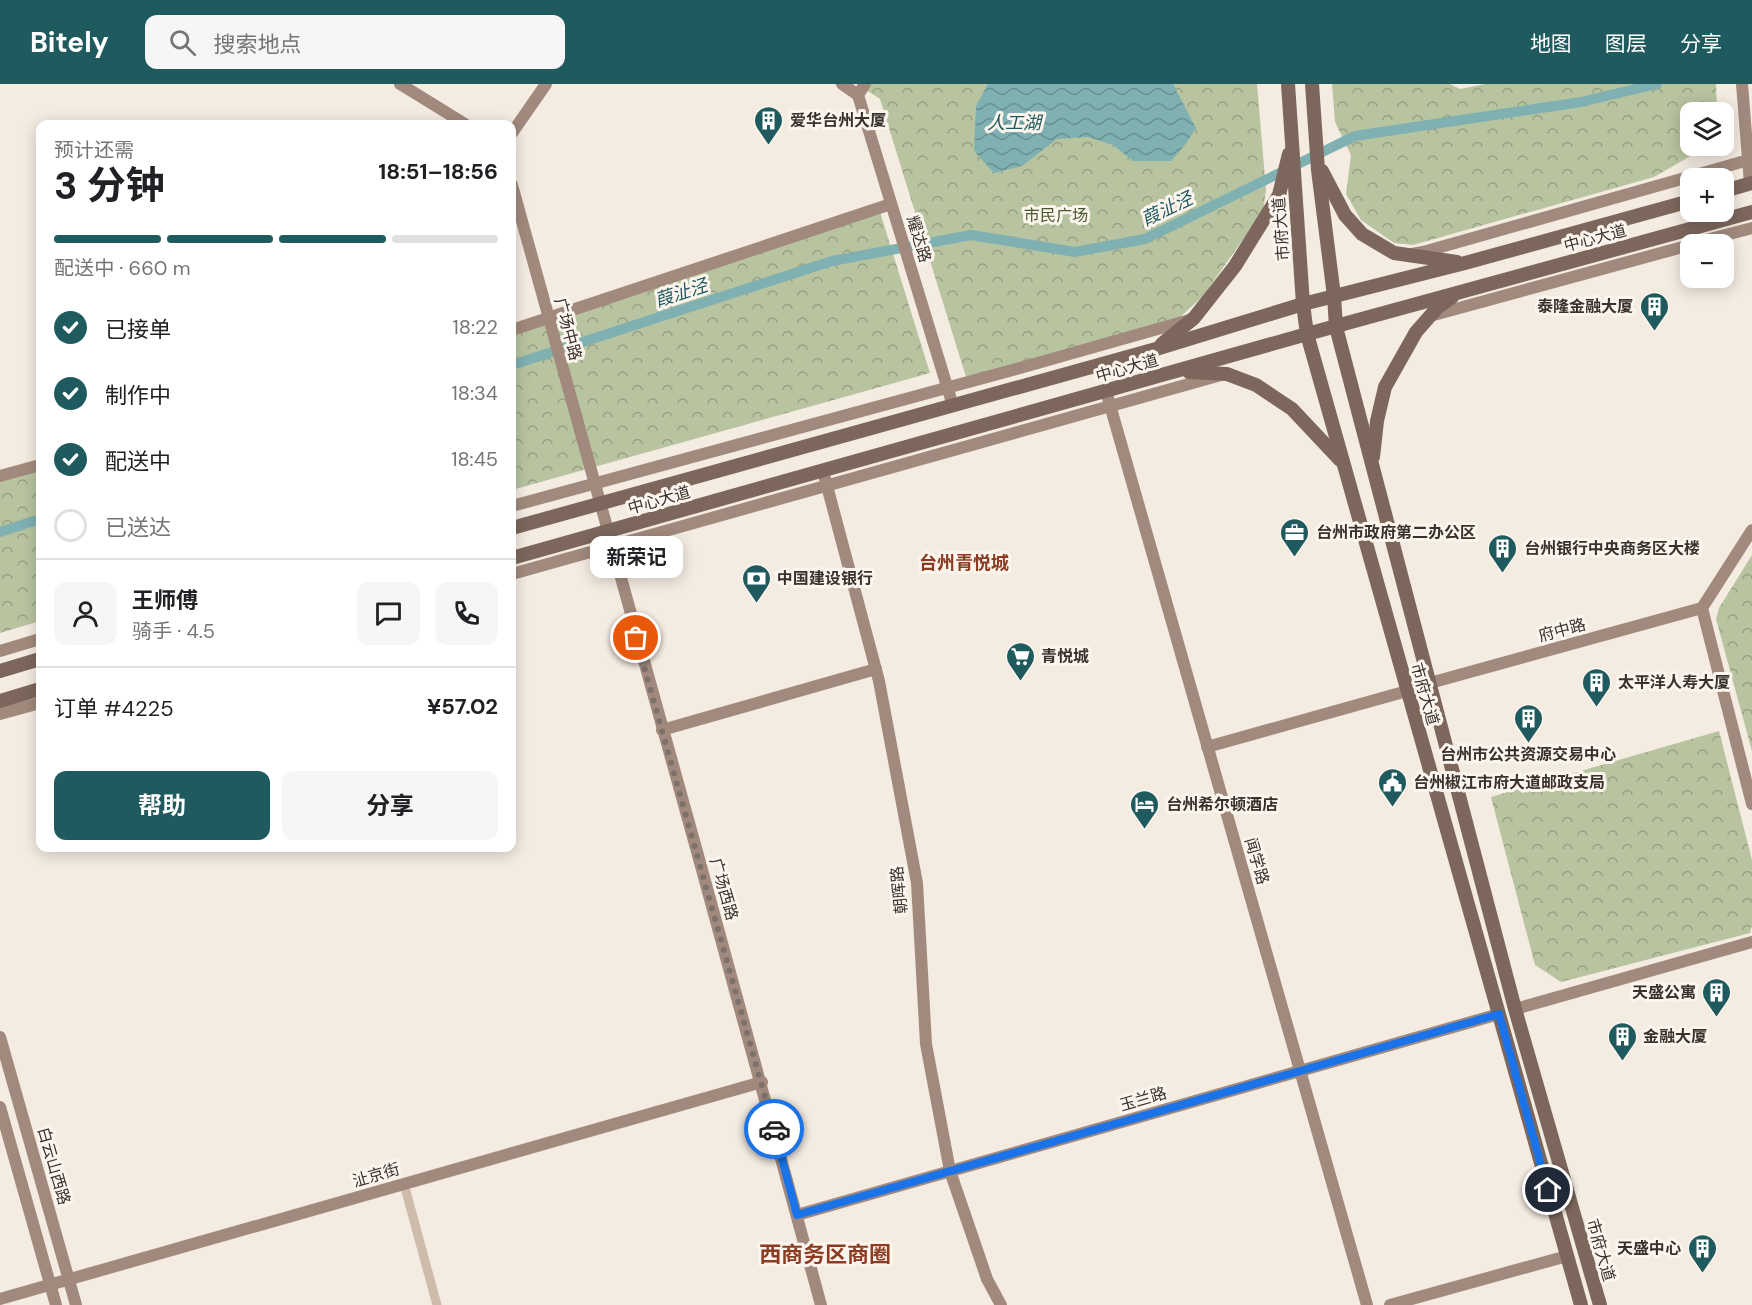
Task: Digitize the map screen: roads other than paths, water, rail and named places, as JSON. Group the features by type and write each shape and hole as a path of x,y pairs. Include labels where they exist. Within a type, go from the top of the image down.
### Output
{"main road":[{"name":"市府大道","path":"1288,84 1307,334 1581,1305"},
{"name":"市府大道","path":"1312,84 1336,327 1515,1009 1600,1305"},
{"path":"1156,349 1194,318 1235,266 1279,195 1292,142"},
{"path":"1318,162 1345,215 1362,234 1394,253 1465,263"},
{"path":"1734,188 1751,184"},
{"name":"中心大道","path":"516,527 1156,349 1303,304 1465,263 1680,204"},
{"name":"中心大道","path":"516,557 1307,334 1752,212"},
{"path":"1372,465 1377,421 1385,387 1416,332 1438,308 1460,292"},
{"path":"1166,374 1198,372 1227,374 1256,385 1292,409 1343,462"},
{"path":"0,671 36,660"},
{"path":"0,704 36,690"}],"street":[{"path":"400,84 458,120"},
{"path":"516,127 546,84"},
{"path":"842,84 862,89"},
{"path":"1742,84 1751,184"},
{"name":"耀达路","path":"862,89 891,204 952,406"},
{"path":"1406,255 1750,159"},
{"name":"广场中路","path":"516,199 593,483"},
{"path":"516,329 550,324 891,204"},
{"path":"1730,234 1752,228"},
{"path":"1430,316 1680,248"},
{"path":"516,505 1194,318"},
{"path":"516,573 1227,374"},
{"name":"闻学路","path":"1106,391 1367,1305"},
{"path":"0,476 36,466"},
{"name":"朝晖路","path":"823,471 876,669 917,884 926,1044 950,1171 987,1279 1000,1305"},
{"name":"广场西路","path":"593,483 762,1082 821,1305"},
{"path":"1752,530 1702,608 1752,804"},
{"name":"府中路","path":"1430,683 1702,608"},
{"path":"0,651 36,640"},
{"path":"662,730 876,669"},
{"path":"1207,747 1407,691"},
{"path":"0,704 36,703"},
{"path":"1515,1009 1752,942"},
{"name":"玉兰路","path":"797,1215 1499,1014"},
{"name":"白云山西路","path":"0,1037 76,1305"},
{"name":"沚京街","path":"0,1299 762,1082"},
{"path":"0,1107 56,1305"},
{"path":"404,1184 437,1305"},
{"path":"1390,1305 1567,1256"}],"water":[{"name":"人工湖","path":"988,84 1173,84 1196,128 1171,161 1133,161 1113,145 1088,137 1057,139 1022,166 994,173 974,151 976,106"}],"waterway":[{"name":"葭沚泾","path":"516,364 832,261 971,235 1075,252 1145,239 1355,136 1581,102 1657,84"},
{"name":"葭沚泾","path":"0,532 36,520"}],"place":[{"name":"爱华台州大厦","path":"769,146"},
{"name":"泰隆金融大厦","path":"1654,332"},
{"name":"台州市政府第二办公区","path":"1295,558"},
{"name":"台州银行中央商务区大楼","path":"1503,574"},
{"name":"中国建设银行","path":"756,604"},
{"name":"新荣记","path":"636,638"},
{"name":"青悦城","path":"1020,682"},
{"name":"太平洋人寿大厦","path":"1597,708"},
{"name":"台州市公共资源交易中心","path":"1528,744"},
{"name":"台州椒江市府大道邮政支局","path":"1392,808"},
{"name":"台州希尔顿酒店","path":"1145,830"},
{"name":"天盛公寓","path":"1717,1018"},
{"name":"金融大厦","path":"1622,1062"},
{"name":"天盛中心","path":"1702,1274"}],"district":[{"name":"台州青悦城","path":"964,563"},
{"name":"西商务区商圈","path":"825,1254"}],"park label":[{"name":"市民广场","path":"1056,215"}]}
